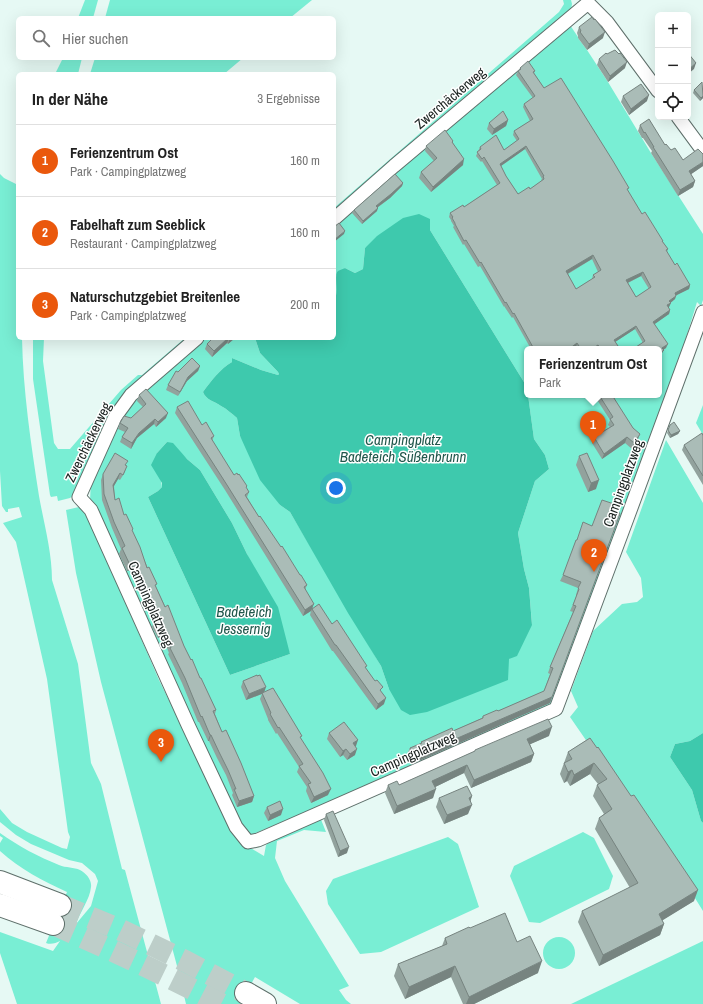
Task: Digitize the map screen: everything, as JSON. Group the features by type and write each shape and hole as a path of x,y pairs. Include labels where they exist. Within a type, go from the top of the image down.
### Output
{"highway":[{"path":"0,866 52,909"},
{"path":"0,882 52,909"},
{"path":"0,905 52,909"},
{"path":"246,993 265,1004"}],"street":[{"name":"Zwerchäckerweg","path":"336,217 400,161 588,3 607,22 655,87"},
{"path":"680,120 703,151"},
{"name":"Campingplatzweg","path":"79,497 91,510 188,725 236,827 248,842 258,840 556,708 703,312"},
{"name":"Zwerchäckerweg","path":"79,497 115,417 131,395 195,340"}],"shaded area":[{"path":"85,0 98,0 94,16 79,16"},
{"path":"110,0 312,0 292,16 106,16"},
{"path":"563,0 571,0 571,10 336,212 336,206 559,12 564,4"},
{"path":"570,25 608,82 703,234 703,300 701,306 697,302 672,384 550,706 251,835 240,821 90,501 91,479 121,416 136,397 201,340 256,340 260,353 279,374 261,370 232,358 232,362 220,372 203,392 204,395 237,418 240,436 280,505 290,512 381,666 389,689 509,659 532,624 529,588 518,533 535,481 549,469 545,455 534,439 528,398 662,398 662,346 524,346 524,382 430,230 430,219 365,248 363,269 355,273 345,268 336,276 336,221 540,52","holes":["167,442 200,470 232,523 290,654 230,675 148,497 162,487 157,453"]},
{"path":"62,60 82,60 78,72 56,72"},
{"path":"94,60 241,60 226,72 91,72"},
{"path":"0,174 4,178 16,184 16,340 22,340 28,417 39,496 49,548 52,580 78,664 91,763 101,784 122,869 125,870 161,1004 17,1004 0,953 0,932 53,951 60,941 52,944 46,943 67,892 32,874 0,851 0,843 3,838 0,836 0,833 36,855 51,862 82,871 90,879 90,892 76,924 91,906 98,881 95,874 82,863 69,860 31,844 16,835 0,822 0,809 12,823 27,832 67,849 70,837 68,832 47,679 16,542 3,523 22,517 19,507 8,509 8,512 6,512 2,506 0,471"},
{"path":"336,276 337,285 336,298"},
{"path":"33,340 44,340 43,361 54,443 58,449 70,449 121,390 138,375 142,375 183,340 188,340 130,389 76,493 70,498 58,501 57,496 51,497 50,495 33,379"},
{"path":"703,405 703,435 696,423"},
{"path":"666,440 703,503 703,733 690,741 675,744 670,757 692,790 701,821 703,823 703,911 636,803 628,801 570,717 578,707 571,691 593,631 622,604 637,602 643,597 641,578 626,552"},
{"path":"79,507 87,514 159,680 219,801 244,844 264,856 266,845 276,836 320,817 326,832 304,830 277,841 275,858 285,881 349,986 339,990 351,1004 300,1004 255,977 240,1004 186,1004 101,682 76,573 66,510"},
{"path":"583,832 594,838 613,876 609,889 540,923 529,922 510,876 514,866"},
{"path":"448,837 458,844 479,907 381,952 360,954 328,904 326,891 333,879"},
{"path":"556,937 562,937 572,944 575,953 574,959 568,966 562,969 556,969 546,962 543,956 543,950 550,940"},
{"path":"703,941 703,1004 571,1004"}],"water":[{"name":"Campingplatz Badeteich Süßenbrunn","path":"419,214 430,219 430,230 524,382 524,398 528,398 534,439 545,455 549,469 535,481 518,533 529,588 532,625 517,656 509,659 508,680 427,712 410,715 401,710 389,689 381,666 348,613 290,512 280,505 260,480 240,436 237,418 208,399 203,392 220,372 232,362 232,358 261,370 278,375 278,372 260,353 256,340 336,340 336,277 338,271 345,268 355,273 363,269 365,248 377,236 403,218"},
{"name":"Badeteich Jessernig","path":"167,442 173,443 187,459 200,470 232,523 247,554 278,607 290,654 230,675 148,497 162,487 162,483 151,465 157,453"},
{"path":"703,733 703,823 701,821 692,790 670,757 675,744 690,741"}],"building":[{"path":"592,17 605,32 589,44 580,32 579,27"},
{"path":"615,50 619,54 620,53 627,62 610,76 599,59 606,53 607,54"},
{"path":"691,57 696,63 691,67"},
{"path":"528,61 535,71 533,72 544,88 561,78 613,161 642,214 645,212 668,249 666,250 675,265 677,263 690,285 675,293 676,296 669,301 671,303 667,305 670,310 653,322 668,344 662,348 662,346 638,346 645,341 636,326 614,340 618,346 579,346 577,343 573,346 532,346 514,313 513,314 506,302 505,303 481,262 480,263 466,240 464,241 455,224 450,213 463,205 464,207 500,183 484,157 482,159 477,152 481,149 480,147 496,135 504,150 519,139 514,131 533,119 524,104 535,96 518,71 521,69 520,68","holes":["526,146 544,176 544,179 530,189 529,187 518,194 500,164","593,255 601,270 593,275 595,277 576,289 566,271","643,272 651,287 636,297 626,280"]},
{"path":"702,82 703,96 701,98 694,90"},
{"path":"641,84 649,95 631,109 623,96"},
{"path":"503,111 508,120 494,129 489,123"},
{"path":"649,119 665,145 666,144 671,150 675,148 683,160 698,149 703,154 703,162 689,171 695,181 680,190 640,125"},
{"path":"445,130 464,159 433,187 421,172 437,158 426,146"},
{"path":"395,174 403,183 376,206 378,208 363,221 354,210"},
{"path":"339,223 345,231 336,238 336,225"},
{"path":"211,340 226,340 214,351 207,344"},
{"path":"192,358 200,366 188,377 180,392 168,385 176,371 178,372"},
{"path":"146,389 168,413 158,422 155,419 139,433 132,443 122,437 128,428 120,423 124,416 131,418 146,404 139,395"},
{"path":"601,398 614,398 633,428 640,434 634,443 627,437 604,454 594,437 614,425 610,419 613,417"},
{"path":"188,401 202,425 206,422 214,436 211,438 234,475 237,473 238,475 239,474 247,486 246,487 249,492 245,495 259,517 260,516 281,547 282,546 307,585 304,587 314,604 305,610 177,407"},
{"path":"674,422 680,431 671,435 668,430 670,425"},
{"path":"702,433 703,436 703,476 684,445"},
{"path":"115,453 128,461 125,465 127,466 123,475 120,473 113,485 115,500 119,498 124,515 126,514 133,529 132,530 147,568 149,567 157,584 155,585 165,607 168,605 184,646 191,660 192,659 216,710 213,711 222,732 226,730 254,796 239,801 228,770 202,716 201,717 185,678 170,648 164,630 160,632 154,621 158,619 135,566 133,567 132,564 130,565 122,548 125,546 114,522 104,494 103,474"},
{"path":"587,453 599,480 591,483 579,456"},
{"path":"602,500 614,504 620,514 552,697 414,757 410,748 422,743 421,742 452,728 453,731 483,718 483,716 544,691 553,668 550,667 576,606 573,605 581,582 563,575 583,522 592,526"},
{"path":"319,604 332,624 337,620 367,666 365,667 375,681 377,680 383,687 380,690 386,698 378,704 335,645 312,609"},
{"path":"260,675 266,687 249,694 243,681"},
{"path":"273,688 302,736 300,737 323,773 331,789 314,797 308,784 311,783 299,766 303,764 279,727 278,728 270,714 271,713 262,693"},
{"path":"548,719 552,727 527,739 534,754 474,780 467,765 432,781 436,789 397,806 388,785 397,781 399,785 475,750"},
{"path":"344,722 358,740 353,743 357,749 350,754 346,749 343,751 329,733"},
{"path":"590,738 597,748 598,747 631,796 634,795 698,890 659,914 664,924 603,955 582,911 638,883 599,818 612,809 597,785 607,779 594,763 574,775 572,770 568,772 564,763 572,759 568,752"},
{"path":"467,786 472,796 469,798 472,805 447,815 439,798"},
{"path":"280,801 283,809 270,815 267,807"},
{"path":"333,811 349,847 340,851 326,814"},
{"path":"505,913 517,942 530,936 542,961 469,997 455,966 409,987 398,964 447,944 445,938"}],"tunnel":[{"path":"60,905 121,930 246,993"},
{"path":"53,924 138,962 221,1004"}],"place":[{"name":"Ferienzentrum Ost","path":"593,444"},
{"name":"Fabelhaft zum Seeblick","path":"594,572"},
{"name":"Naturschutzgebiet Breitenlee","path":"161,762"}]}
